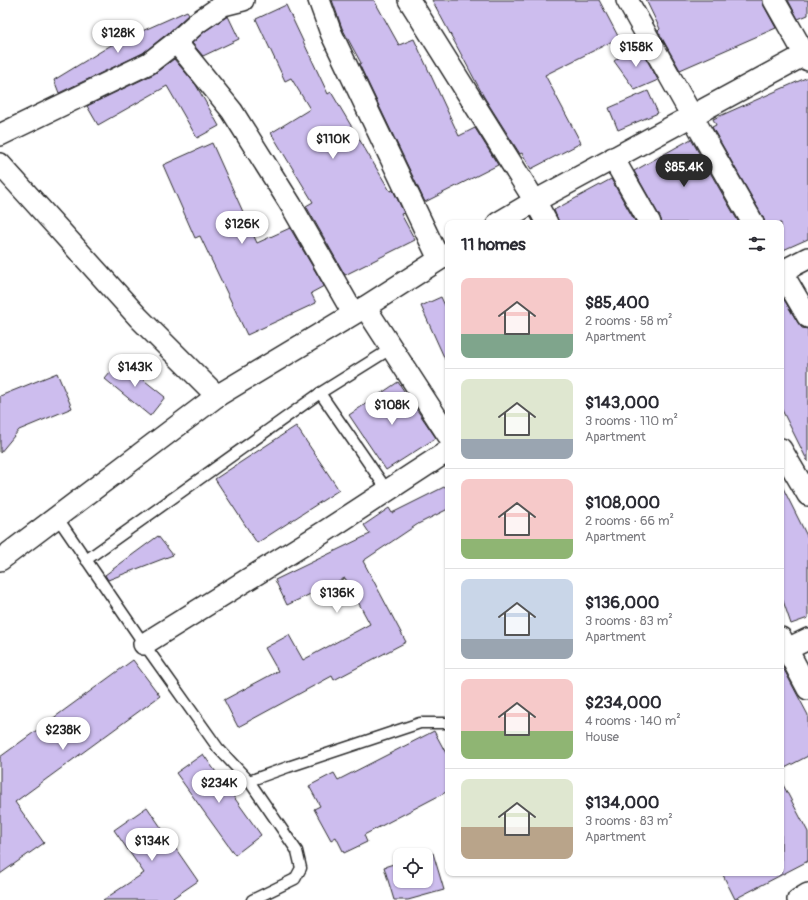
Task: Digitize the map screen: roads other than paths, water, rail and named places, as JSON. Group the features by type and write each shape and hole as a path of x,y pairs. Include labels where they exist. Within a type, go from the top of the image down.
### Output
{"street":[{"path":"0,135 149,63 176,42 198,22 223,5 242,0"},
{"path":"0,560 217,396 359,310 443,256 331,33 319,0"},
{"path":"409,0 545,220"},
{"path":"628,0 751,220"},
{"path":"503,220 534,201 613,158 807,56 774,0"},
{"path":"176,42 232,111 359,310 392,348 445,430"},
{"path":"613,158 648,220"},
{"path":"0,164 139,318 217,396"},
{"path":"784,270 808,258"},
{"path":"784,276 808,317"},
{"path":"144,644 445,453"},
{"path":"784,454 808,495"},
{"path":"784,646 808,640"},
{"path":"784,648 808,688"},
{"path":"798,900 808,894"}],"lane":[{"path":"86,560 320,393 392,348"},
{"path":"320,393 387,490"},
{"path":"57,517 144,644 218,748 249,781 297,851 301,868 295,879 252,900"},
{"path":"249,781 288,766 420,723 445,723"}]}
